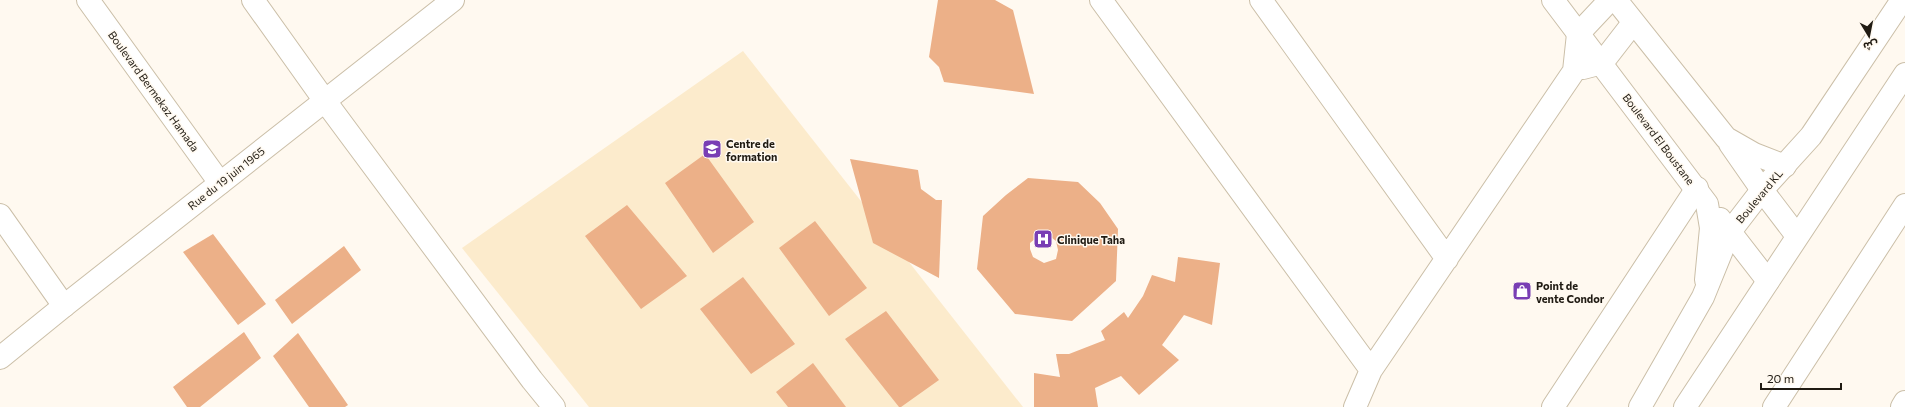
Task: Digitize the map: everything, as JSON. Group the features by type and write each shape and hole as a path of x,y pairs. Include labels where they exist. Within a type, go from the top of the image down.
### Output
{"street":[{"name":"Boulevard Bermekaz Hamada","path":"88,0 220,183"},
{"path":"253,0 325,101 532,380 554,407"},
{"name":"Rue du 19 juin 1965","path":"0,358 452,0"},
{"path":"1102,0 1371,370"},
{"path":"1262,0 1447,259"},
{"name":"Boulevard El Boustane","path":"1553,0 1702,196 1711,228 1703,297"},
{"path":"1355,407 1371,370 1574,71 1578,34 1610,0"},
{"path":"1616,0 1726,138 1762,190 1797,236"},
{"name":"Boulevard KL","path":"1640,407 1703,297 1729,233 1762,190 1811,136 1902,0"},
{"path":"1574,71 1602,63 1633,23"},
{"path":"1685,407 1905,74"},
{"path":"1726,138 1754,154 1785,166"},
{"path":"1553,407 1702,196 1729,233 1768,281"},
{"path":"1774,407 1905,205"},
{"path":"0,215 64,306"},
{"path":"1902,407 1905,402"}],"shaded area":[{"name":"Centre de formation","path":"743,51 1023,407 589,407 462,248"}],"building":[{"path":"938,0 995,0 1013,10 1034,94 944,82 939,67 929,57"},
{"path":"705,154 754,222 713,253 665,183"},
{"path":"850,159 918,170 921,189 936,200 942,200 939,278 873,243"},
{"path":"1028,178 1078,182 1100,203 1118,229 1116,281 1072,321 1015,314 977,269 983,216 1006,195","holes":["1041,234 1047,234 1056,241 1058,250 1056,259 1044,263 1033,257 1030,249 1030,243"]},
{"path":"627,205 687,276 641,309 585,236"},
{"path":"815,221 867,288 829,316 779,248"},
{"path":"213,234 266,304 238,325 183,252"},
{"path":"344,246 361,270 292,324 275,300"},
{"path":"1178,257 1220,263 1212,325 1184,315 1162,345 1179,360 1139,395 1121,376 1095,388 1098,407 1034,407 1034,373 1060,377 1056,354 1069,354 1105,340 1101,331 1124,312 1128,318 1143,296 1152,275 1175,282"},
{"path":"743,277 795,344 751,374 700,309"},
{"path":"886,311 939,380 901,407 899,407 845,339"},
{"path":"244,332 261,358 200,407 187,407 173,387"},
{"path":"298,333 348,405 345,407 309,407 273,356"},
{"path":"813,363 846,407 788,407 776,392"}],"place":[{"name":"Centre de formation","path":"712,149"},
{"name":"Clinique Taha","path":"1043,239"},
{"name":"Point de vente Condor","path":"1522,291"}]}
